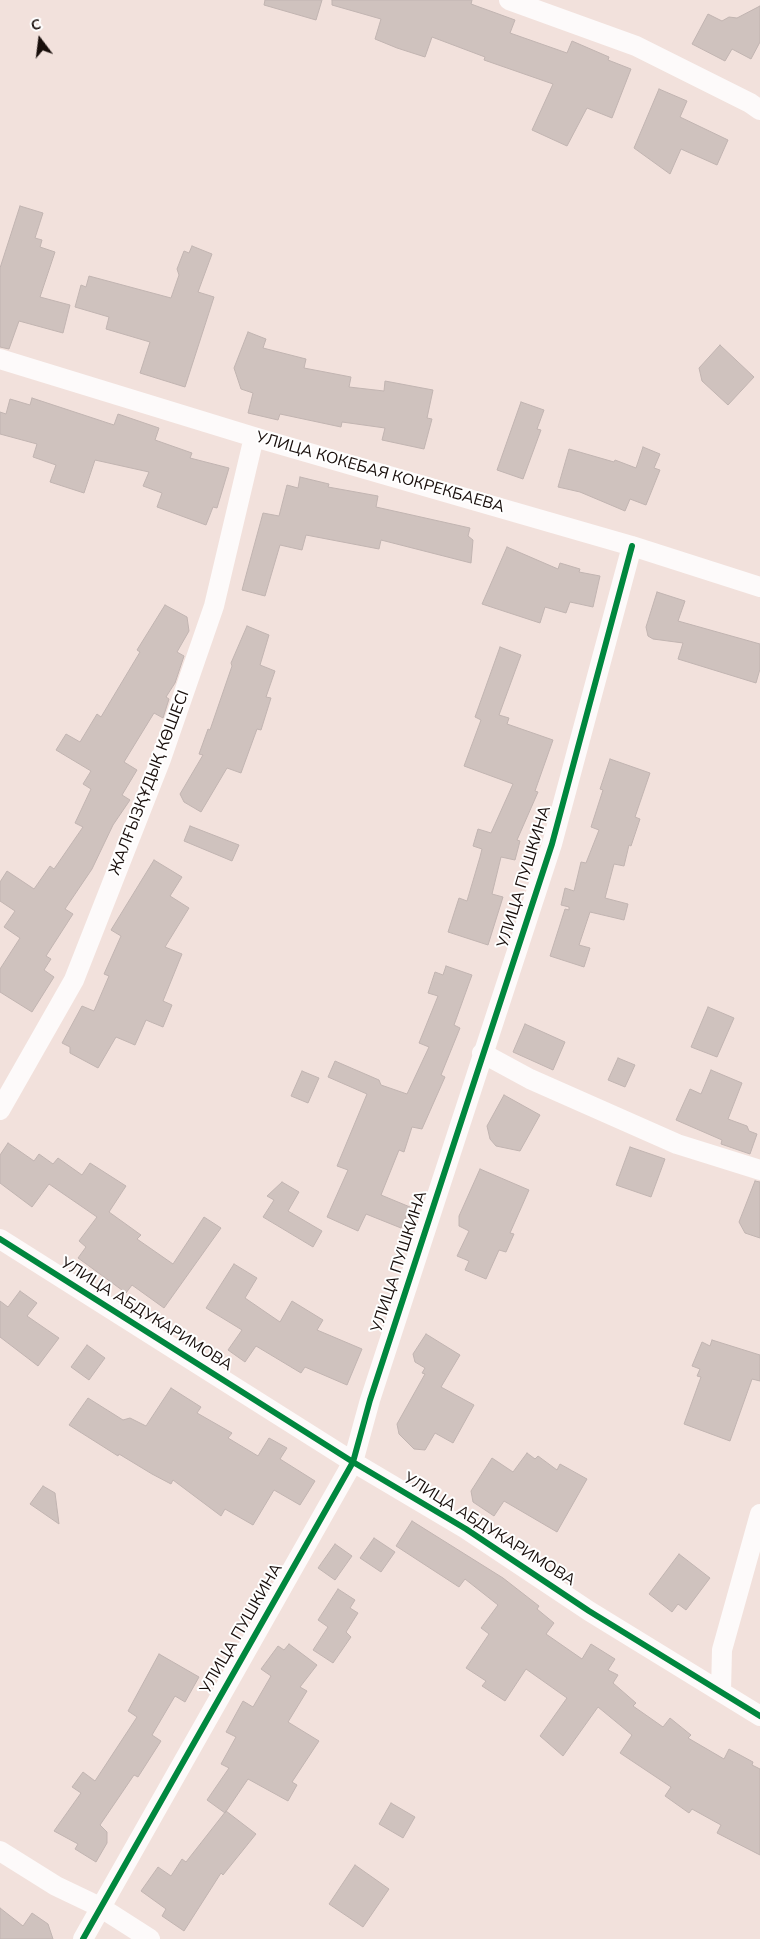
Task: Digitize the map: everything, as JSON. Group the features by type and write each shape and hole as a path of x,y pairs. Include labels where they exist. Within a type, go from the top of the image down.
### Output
{"street":[{"path":"509,0 636,46 750,103 760,110"},
{"name":"УЛИЦА КОКЕБАЯ КОКРЕКБАЕВА","path":"0,359 254,437 632,546 760,587"},
{"name":"ЖАЛҒЫЗҚҰДЫҚ КӨШЕСІ","path":"0,1110 74,980 161,759 214,606 254,437"},
{"name":"УЛИЦА ПУШКИНА","path":"82,1939 353,1462 370,1400 482,1053 552,844 632,546"},
{"path":"482,1053 530,1079 677,1144 760,1170"},
{"name":"УЛИЦА АБДУКАРИМОВА","path":"0,1239 353,1462 466,1529 589,1611 760,1716"},
{"path":"721,1691 722,1650 760,1514"},
{"path":"0,1850 56,1886 100,1907 150,1939"}],"building":[{"path":"265,0 322,0 316,20 264,5"},
{"path":"332,0 472,0 471,4 515,20 510,33 567,53 572,41 609,57 608,60 631,69 612,118 587,108 567,146 532,130 553,84 484,60 485,57 432,37 425,57 397,48 375,39 381,19 332,5"},
{"path":"760,6 760,42 751,59 732,49 725,61 692,44 708,14 722,21 729,17 737,18"},
{"path":"659,89 687,101 680,117 728,140 717,165 681,149 670,174 634,148"},
{"path":"20,206 43,213 35,238 42,240 40,247 55,252 40,297 70,305 63,333 19,321 9,349 0,347 0,268"},
{"path":"192,246 212,254 198,292 214,297 185,387 140,373 150,342 106,329 109,317 75,307 81,285 86,287 89,276 171,298 179,275 177,269 184,251 189,253"},
{"path":"248,332 266,339 263,348 306,359 304,368 351,377 349,387 384,391 385,381 433,390 427,418 432,419 424,449 382,440 385,428 342,422 341,427 280,414 278,420 248,413 253,393 241,389 234,368"},
{"path":"720,345 754,377 728,405 702,381 699,368"},
{"path":"32,398 114,425 118,414 159,428 155,440 192,453 190,458 229,468 217,508 213,507 206,525 157,507 162,493 143,486 149,472 95,460 84,493 50,482 56,465 33,457 37,444 0,434 0,412 6,414 10,399 30,405"},
{"path":"521,402 544,410 537,429 541,430 523,479 497,470"},
{"path":"643,447 660,454 654,468 660,470 646,505 630,499 625,511 580,492 558,487 569,449 614,462 615,460 636,468"},
{"path":"300,477 329,484 328,487 378,496 376,507 470,528 468,536 473,540 471,563 381,540 379,549 306,535 302,550 280,545 265,596 242,590 263,513 279,516 287,485 298,488"},
{"path":"507,547 558,569 560,563 580,569 579,572 600,576 593,607 570,602 566,613 545,607 540,623 482,604"},
{"path":"657,592 685,601 678,621 760,644 760,669 756,683 678,659 683,643 653,639 648,636 646,627"},
{"path":"165,605 187,617 189,631 177,652 184,656 175,683 166,697 169,699 163,718 154,713 124,762 137,770 122,795 130,800 113,825 92,869 65,909 73,914 46,956 51,959 44,970 54,977 32,1012 0,992 0,969 20,938 4,927 15,911 0,901 0,882 7,871 34,889 50,866 54,869 83,827 75,823 91,789 83,784 91,771 56,750 66,734 80,742 97,714 101,717 140,652 137,650"},
{"path":"247,626 269,635 260,665 275,671 266,697 271,698 261,730 257,729 241,773 227,768 201,812 184,802 180,794 203,755 199,754 208,729 210,730 232,666 231,663"},
{"path":"500,647 521,655 499,715 509,718 507,724 553,740 535,791 538,792 517,840 520,841 515,860 501,857 492,894 503,897 488,945 448,932 459,898 467,901 480,857 482,849 473,846 478,829 491,833 513,784 464,766 481,720 475,717"},
{"path":"610,759 650,773 635,817 640,819 631,846 629,845 624,866 614,864 605,898 628,904 624,920 590,912 579,945 590,948 584,967 550,956 565,909 569,910 569,907 561,905 565,888 574,891 581,862 586,863 599,830 591,827 603,790 600,789"},
{"path":"190,826 239,845 232,861 184,841"},
{"path":"154,860 182,877 170,896 189,908 165,947 182,954 163,1001 172,1005 163,1027 146,1020 135,1045 116,1037 98,1068 70,1053 70,1047 62,1043 82,1006 94,1011 109,976 104,974 121,936 111,930"},
{"path":"446,966 472,975 454,1025 460,1028 441,1075 445,1077 422,1129 412,1127 404,1152 399,1150 381,1195 410,1207 401,1228 366,1214 358,1231 327,1217 348,1170 337,1166 367,1094 328,1077 335,1061 379,1080 381,1085 407,1094 429,1047 419,1043 438,996 428,993 435,972 443,975"},
{"path":"708,1007 734,1018 717,1057 691,1047"},
{"path":"525,1024 565,1042 553,1070 513,1052"},
{"path":"618,1058 635,1065 625,1087 608,1080"},
{"path":"711,1070 742,1083 728,1119 747,1126 749,1131 757,1134 750,1154 721,1144 722,1140 676,1120 690,1089 701,1094"},
{"path":"302,1071 319,1078 308,1103 291,1096"},
{"path":"504,1095 540,1115 520,1151 496,1146 490,1139 487,1126"},
{"path":"8,1143 34,1161 39,1154 53,1164 58,1158 82,1175 90,1163 126,1186 109,1212 141,1235 137,1239 173,1264 204,1217 221,1228 164,1308 132,1285 126,1293 78,1258 86,1247 79,1241 97,1217 49,1184 32,1207 0,1183 0,1155"},
{"path":"630,1147 665,1159 651,1197 616,1185"},
{"path":"480,1169 529,1190 510,1233 514,1234 506,1252 499,1250 486,1279 465,1270 469,1261 457,1256 469,1231 459,1226 459,1216"},
{"path":"755,1181 760,1182 760,1238 745,1233 739,1222"},
{"path":"282,1182 299,1192 288,1211 322,1231 313,1247 263,1217 274,1200 267,1196"},
{"path":"234,1264 257,1278 245,1298 280,1322 292,1301 323,1320 317,1330 362,1349 347,1385 305,1367 301,1373 256,1346 245,1362 228,1350 242,1330 206,1308"},
{"path":"20,1291 37,1303 27,1316 59,1338 38,1366 0,1337 0,1301 8,1307"},
{"path":"426,1334 460,1355 441,1387 474,1405 453,1443 435,1433 425,1450 414,1449 399,1434 397,1424 425,1374 422,1373 425,1368 415,1362 413,1354"},
{"path":"712,1340 760,1355 760,1381 752,1379 730,1441 684,1424 701,1377 697,1376 700,1369 692,1366 702,1342 710,1346"},
{"path":"87,1345 105,1358 89,1380 71,1367"},
{"path":"171,1388 201,1407 197,1413 232,1433 228,1438 258,1456 269,1438 287,1448 280,1459 315,1481 300,1505 274,1490 253,1525 225,1509 221,1516 173,1480 171,1484 152,1474 119,1454 118,1456 69,1425 88,1398 123,1420 130,1418 146,1426"},
{"path":"527,1453 535,1459 538,1456 557,1470 560,1464 587,1479 557,1532 504,1501 494,1516 473,1502 471,1491 492,1458 513,1472"},
{"path":"43,1486 55,1493 59,1524 30,1504"},
{"path":"412,1521 503,1578 539,1606 537,1609 554,1623 546,1634 582,1659 591,1644 615,1659 608,1670 618,1675 613,1683 636,1703 633,1706 663,1727 670,1718 691,1735 688,1738 724,1759 729,1749 753,1762 752,1765 760,1769 760,1855 717,1833 721,1825 692,1809 689,1813 665,1796 671,1787 620,1753 632,1735 598,1707 563,1756 540,1736 567,1698 526,1669 505,1701 482,1686 486,1681 466,1668 489,1634 481,1628 498,1605 465,1579 459,1587 396,1546"},
{"path":"374,1538 395,1552 381,1572 360,1558"},
{"path":"335,1544 352,1556 335,1580 318,1568"},
{"path":"679,1554 710,1578 686,1610 678,1604 672,1612 649,1594"},
{"path":"338,1589 355,1600 350,1608 358,1613 346,1632 351,1637 333,1663 313,1650 328,1627 318,1620"},
{"path":"289,1644 317,1665 300,1687 307,1691 288,1722 319,1741 292,1782 297,1785 288,1801 248,1779 225,1813 207,1800 229,1768 221,1764 236,1737 226,1732 243,1701 253,1707 271,1676 261,1669 278,1646 284,1650"},
{"path":"159,1654 199,1677 185,1702 175,1696 152,1735 161,1741 138,1777 134,1775 100,1825 107,1832 107,1843 96,1862 75,1849 78,1844 54,1831 81,1793 72,1787 83,1772 95,1781 137,1717 128,1711"},
{"path":"391,1803 415,1817 403,1838 379,1824"},
{"path":"226,1811 256,1834 223,1875 221,1873 184,1931 162,1916 166,1909 141,1891 158,1867 171,1876 182,1859 186,1862"},
{"path":"355,1865 389,1889 363,1927 329,1904"},
{"path":"0,1908 23,1926 32,1913 48,1924 53,1939 0,1939"}],"cycle path":[{"path":"83,1939 353,1462 370,1400 552,844 632,546"},
{"path":"0,1239 353,1462 466,1529 589,1611 760,1716"}]}
